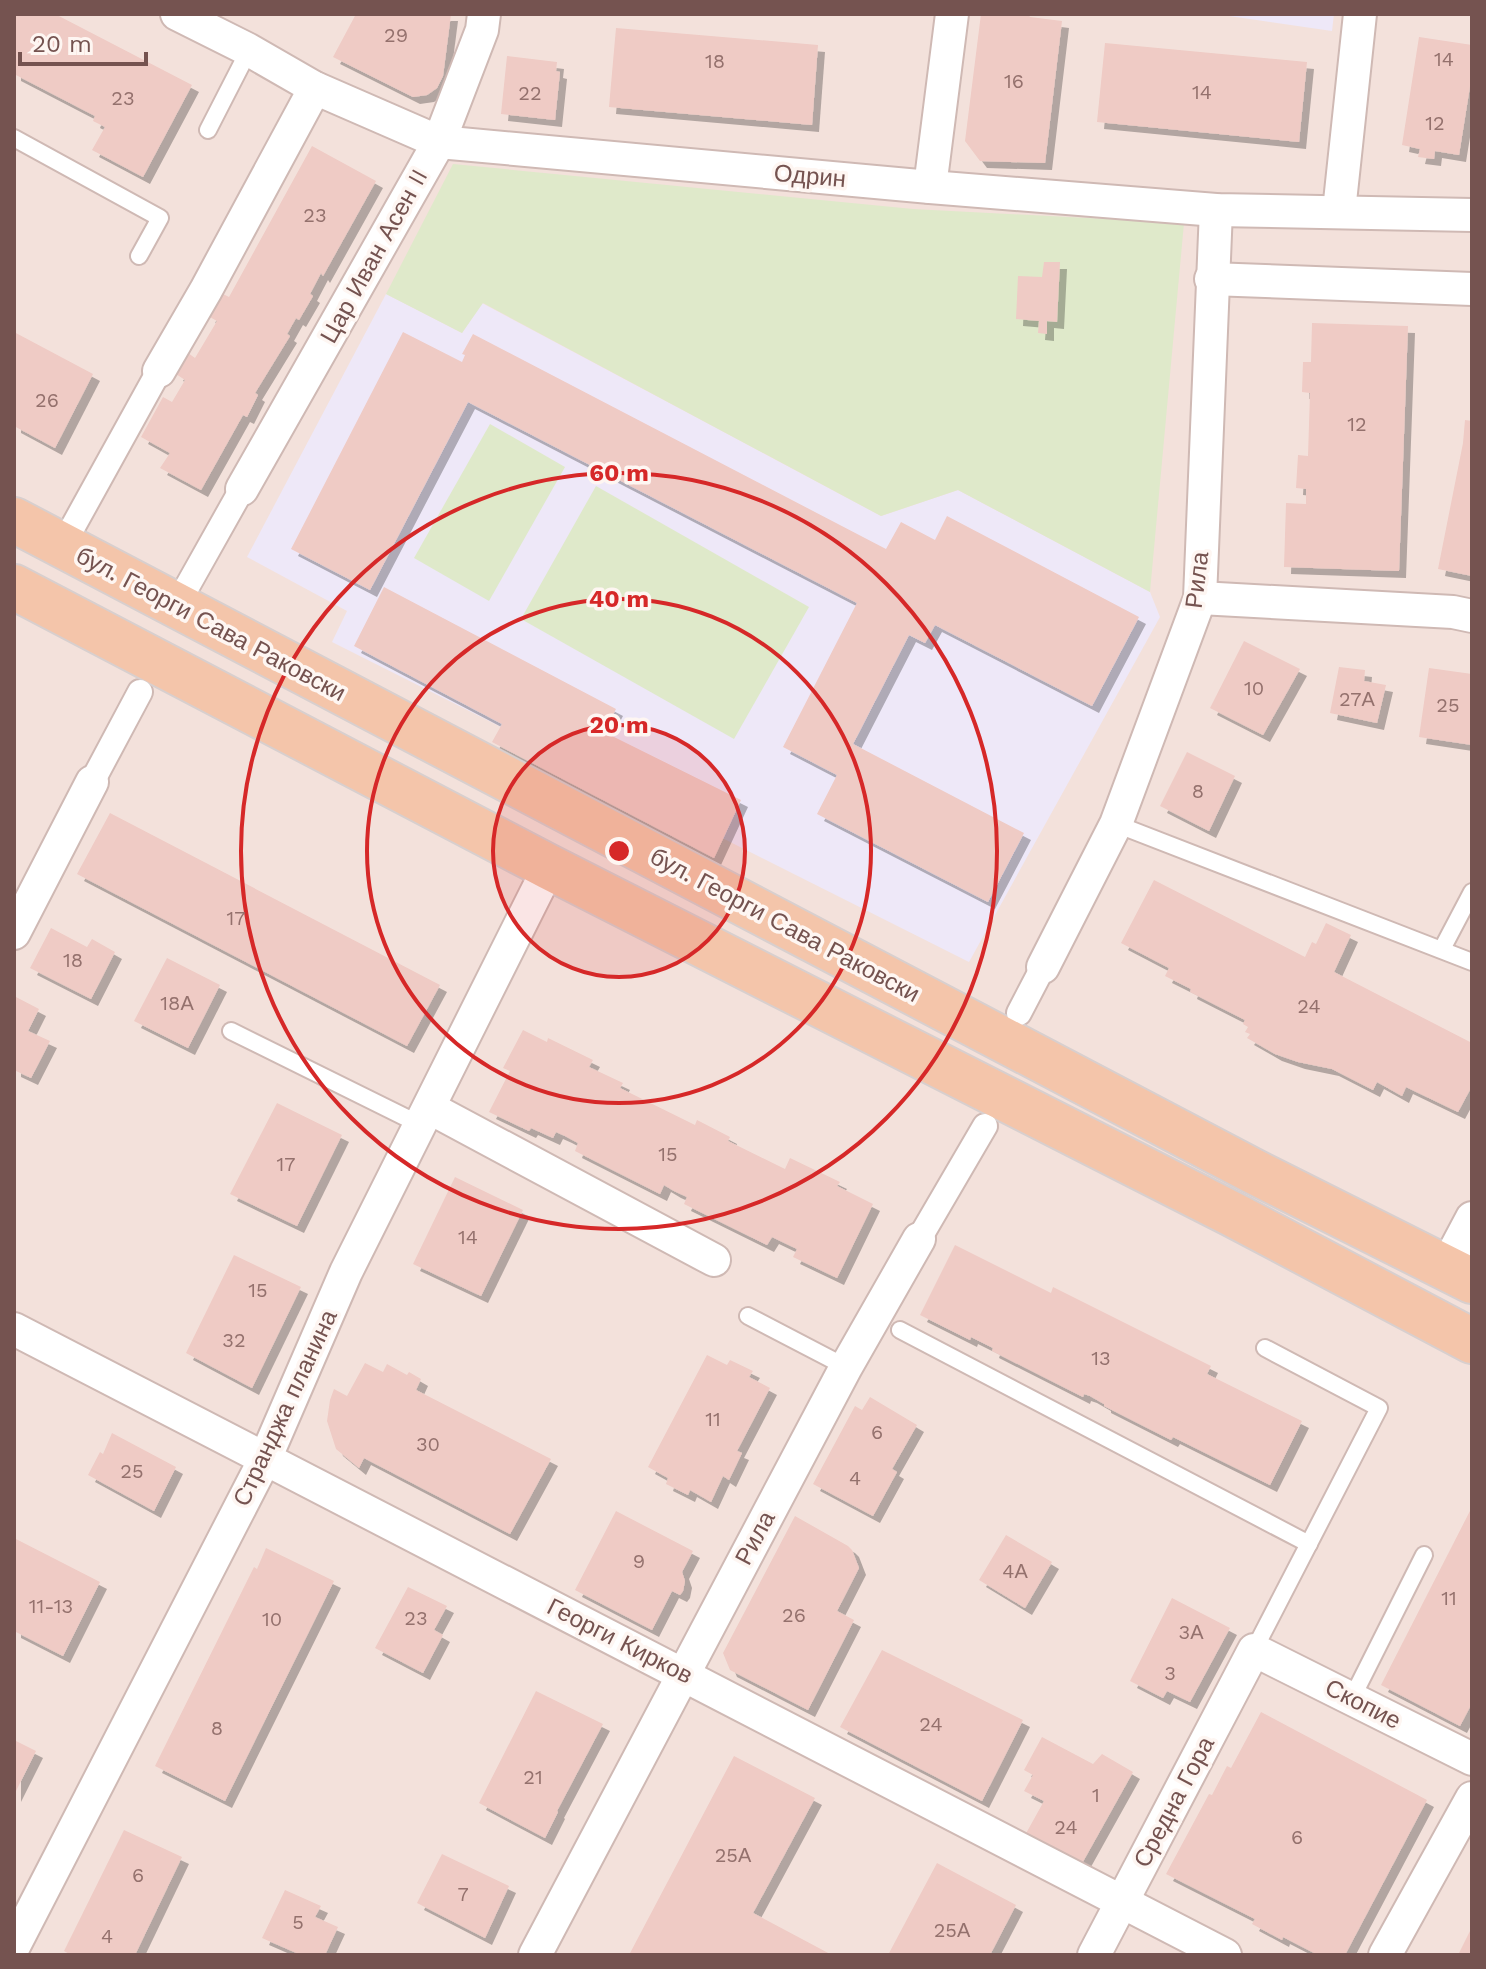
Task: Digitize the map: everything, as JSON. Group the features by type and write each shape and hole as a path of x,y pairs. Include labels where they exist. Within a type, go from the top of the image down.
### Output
{"main road":[{"name":"бул. Георги Сава Раковски","path":"14,520 1253,1171 1459,1274"},
{"path":"14,587 549,867 1232,1214 1472,1341"}],"street":[{"name":"Одрин","path":"177,14 315,88 439,142 1216,210 1472,215"},
{"name":"Цар Иван Асен II","path":"242,489 439,142 482,30 484,14"},
{"path":"930,187 952,14"},
{"path":"1339,211 1360,14"},
{"path":"70,532 315,88"},
{"name":"Рила","path":"1043,967 1116,824 1200,598 1216,210"},
{"path":"1211,279 1472,289"},
{"path":"183,594 242,489"},
{"path":"1200,598 1453,612 1472,616"},
{"path":"14,933 140,692"},
{"name":"Странджа планина","path":"14,1946 265,1459 346,1272 549,867"},
{"path":"1019,1013 1043,967"},
{"path":"425,1117 714,1260"},
{"name":"Рила","path":"535,1955 846,1367 985,1126"},
{"path":"1459,1274 1472,1218"},
{"name":"Георги Кирков","path":"14,1329 1225,1955"},
{"name":"Скопие","path":"1254,1650 1472,1759"},
{"name":"Средна Гора","path":"1094,1955 1254,1650"},
{"path":"1385,1955 1472,1798"}],"lane":[{"path":"208,130 249,50"},
{"path":"14,138 160,218 139,256"},
{"path":"1116,824 1472,962"},
{"path":"1442,949 1472,892"},
{"path":"231,1031 425,1117"},
{"path":"748,1316 846,1367"},
{"path":"900,1330 1309,1544"},
{"path":"1254,1650 1379,1408 1265,1348"},
{"path":"1352,1698 1424,1555"}],"shaded area":[{"path":"14,14 1472,14 1472,1955 14,1955"},
{"path":"1215,14 1334,14 1332,31"},
{"path":"386,294 462,333 482,303 881,516 958,490 1150,592 1160,617 969,962 332,642 347,611 247,557"}],"green space":[{"path":"453,164 913,209 1184,223 1150,592 958,490 881,516 483,303 462,333 386,294"},
{"path":"490,424 565,467 489,601 414,558"},
{"path":"596,486 809,607 734,739 521,619"}],"building":[{"path":"14,14 55,14 192,85 143,177 92,150 105,127 93,121 95,116 14,74"},
{"path":"356,14 451,14 443,76 437,88 427,95 413,97 333,57"},
{"path":"981,14 1028,14 1030,17 1062,21 1045,163 980,161 965,141"},
{"path":"616,28 818,45 812,125 609,107"},
{"path":"1419,37 1472,45 1472,74 1459,155 1435,151 1434,159 1418,157 1420,149 1402,145"},
{"path":"1105,43 1307,62 1299,142 1097,122"},
{"path":"507,56 557,62 556,71 560,72 555,120 501,114"},
{"path":"312,146 376,181 323,276 321,273 310,294 313,296 287,334 290,336 255,393 258,395 247,417 243,415 201,490 160,468 170,453 141,437 163,397 172,402 185,380 176,374 188,353 195,358 217,321 208,316 221,293 229,297"},
{"path":"1044,262 1060,262 1057,322 1047,321 1047,334 1038,333 1039,321 1016,319 1018,276 1042,277"},
{"path":"1312,323 1408,326 1399,571 1284,567 1286,503 1306,504 1306,489 1296,488 1298,455 1308,456 1310,393 1302,392 1303,362 1311,362"},
{"path":"14,332 93,374 55,448 14,426"},
{"path":"403,332 462,362 465,355 462,354 473,334 886,549 901,522 935,540 947,516 1139,617 1092,706 935,625 925,643 909,635 853,744 1024,833 988,902 817,814 837,775 783,747 857,603 468,402 370,590 291,549"},
{"path":"1465,420 1472,421 1472,576 1438,569"},
{"path":"384,587 616,709 604,732 741,800 714,858 492,742 502,724 354,646"},
{"path":"1244,641 1300,669 1263,735 1210,708"},
{"path":"1339,667 1365,670 1364,681 1386,685 1377,723 1330,713"},
{"path":"1429,668 1472,674 1472,745 1419,737"},
{"path":"1187,752 1235,776 1209,831 1160,806"},
{"path":"110,813 440,985 407,1046 77,874"},
{"path":"1154,880 1305,957 1312,942 1316,944 1326,923 1351,935 1334,972 1472,1043 1472,1086 1458,1112 1406,1087 1402,1096 1377,1082 1373,1090 1332,1069 1275,1054 1247,1038 1250,1034 1245,1032 1248,1027 1243,1024 1245,1020 1190,992 1191,989 1165,976 1169,968 1121,943"},
{"path":"51,928 87,947 92,939 115,952 91,999 30,968"},
{"path":"167,958 220,985 188,1048 134,1021"},
{"path":"16,997 39,1009 28,1031 50,1041 31,1078 14,1070"},
{"path":"523,1030 547,1042 548,1038 593,1060 589,1067 623,1083 620,1088 695,1125 697,1120 730,1137 728,1141 785,1169 790,1158 840,1182 837,1186 873,1204 837,1278 793,1257 797,1249 772,1237 767,1245 684,1204 687,1197 664,1185 660,1194 575,1151 578,1143 565,1136 556,1132 553,1138 531,1128 529,1131 489,1112 510,1071 503,1068"},
{"path":"277,1103 342,1135 297,1226 230,1194"},
{"path":"455,1177 523,1210 481,1296 413,1264"},
{"path":"955,1245 1051,1293 1053,1287 1211,1366 1207,1374 1302,1421 1270,1485 1173,1437 1171,1440 1090,1396 1084,1394 1083,1397 992,1351 993,1348 920,1315"},
{"path":"234,1255 301,1287 252,1388 186,1353"},
{"path":"707,1355 727,1365 730,1360 753,1371 749,1377 770,1388 737,1451 742,1453 729,1480 723,1476 711,1502 690,1490 688,1495 666,1484 668,1478 648,1467"},
{"path":"365,1363 383,1372 387,1364 407,1375 409,1372 421,1379 416,1390 551,1459 510,1534 364,1458 359,1468 336,1449 327,1421 330,1400 334,1389 347,1396"},
{"path":"870,1397 917,1425 892,1469 897,1472 873,1516 813,1484 855,1406 862,1410"},
{"path":"112,1433 176,1467 154,1511 88,1475 100,1452 103,1454"},
{"path":"1472,1507 1472,1703 1460,1726 1381,1685"},
{"path":"616,1511 693,1551 682,1572 685,1581 683,1591 680,1595 672,1591 652,1630 575,1590"},
{"path":"795,1516 848,1546 859,1568 837,1611 854,1620 808,1710 730,1670 723,1653"},
{"path":"1006,1535 1052,1562 1025,1608 979,1580"},
{"path":"14,1538 100,1582 63,1656 14,1631"},
{"path":"266,1548 334,1581 225,1801 155,1766"},
{"path":"408,1587 447,1606 434,1630 443,1635 423,1673 375,1648"},
{"path":"1172,1598 1230,1628 1190,1702 1167,1691 1163,1698 1130,1681"},
{"path":"882,1650 1023,1720 982,1801 840,1727"},
{"path":"536,1691 603,1724 545,1838 479,1803"},
{"path":"1261,1712 1427,1800 1345,1955 1318,1955 1283,1937 1282,1940 1252,1924 1255,1919 1166,1874 1209,1794 1212,1795 1227,1766 1231,1768"},
{"path":"1042,1737 1093,1764 1102,1754 1133,1772 1080,1867 1024,1837 1044,1801 1024,1791 1033,1775 1024,1770"},
{"path":"14,1740 36,1751 14,1795"},
{"path":"734,1756 815,1798 753,1913 832,1955 629,1955"},
{"path":"124,1830 182,1857 135,1955 71,1955 64,1951"},
{"path":"442,1854 509,1886 485,1938 417,1903"},
{"path":"937,1863 1016,1905 990,1955 888,1955"},
{"path":"285,1890 321,1906 315,1917 338,1927 325,1955 301,1955 262,1938"},
{"path":"1472,1927 1472,1955 1458,1955"}]}
